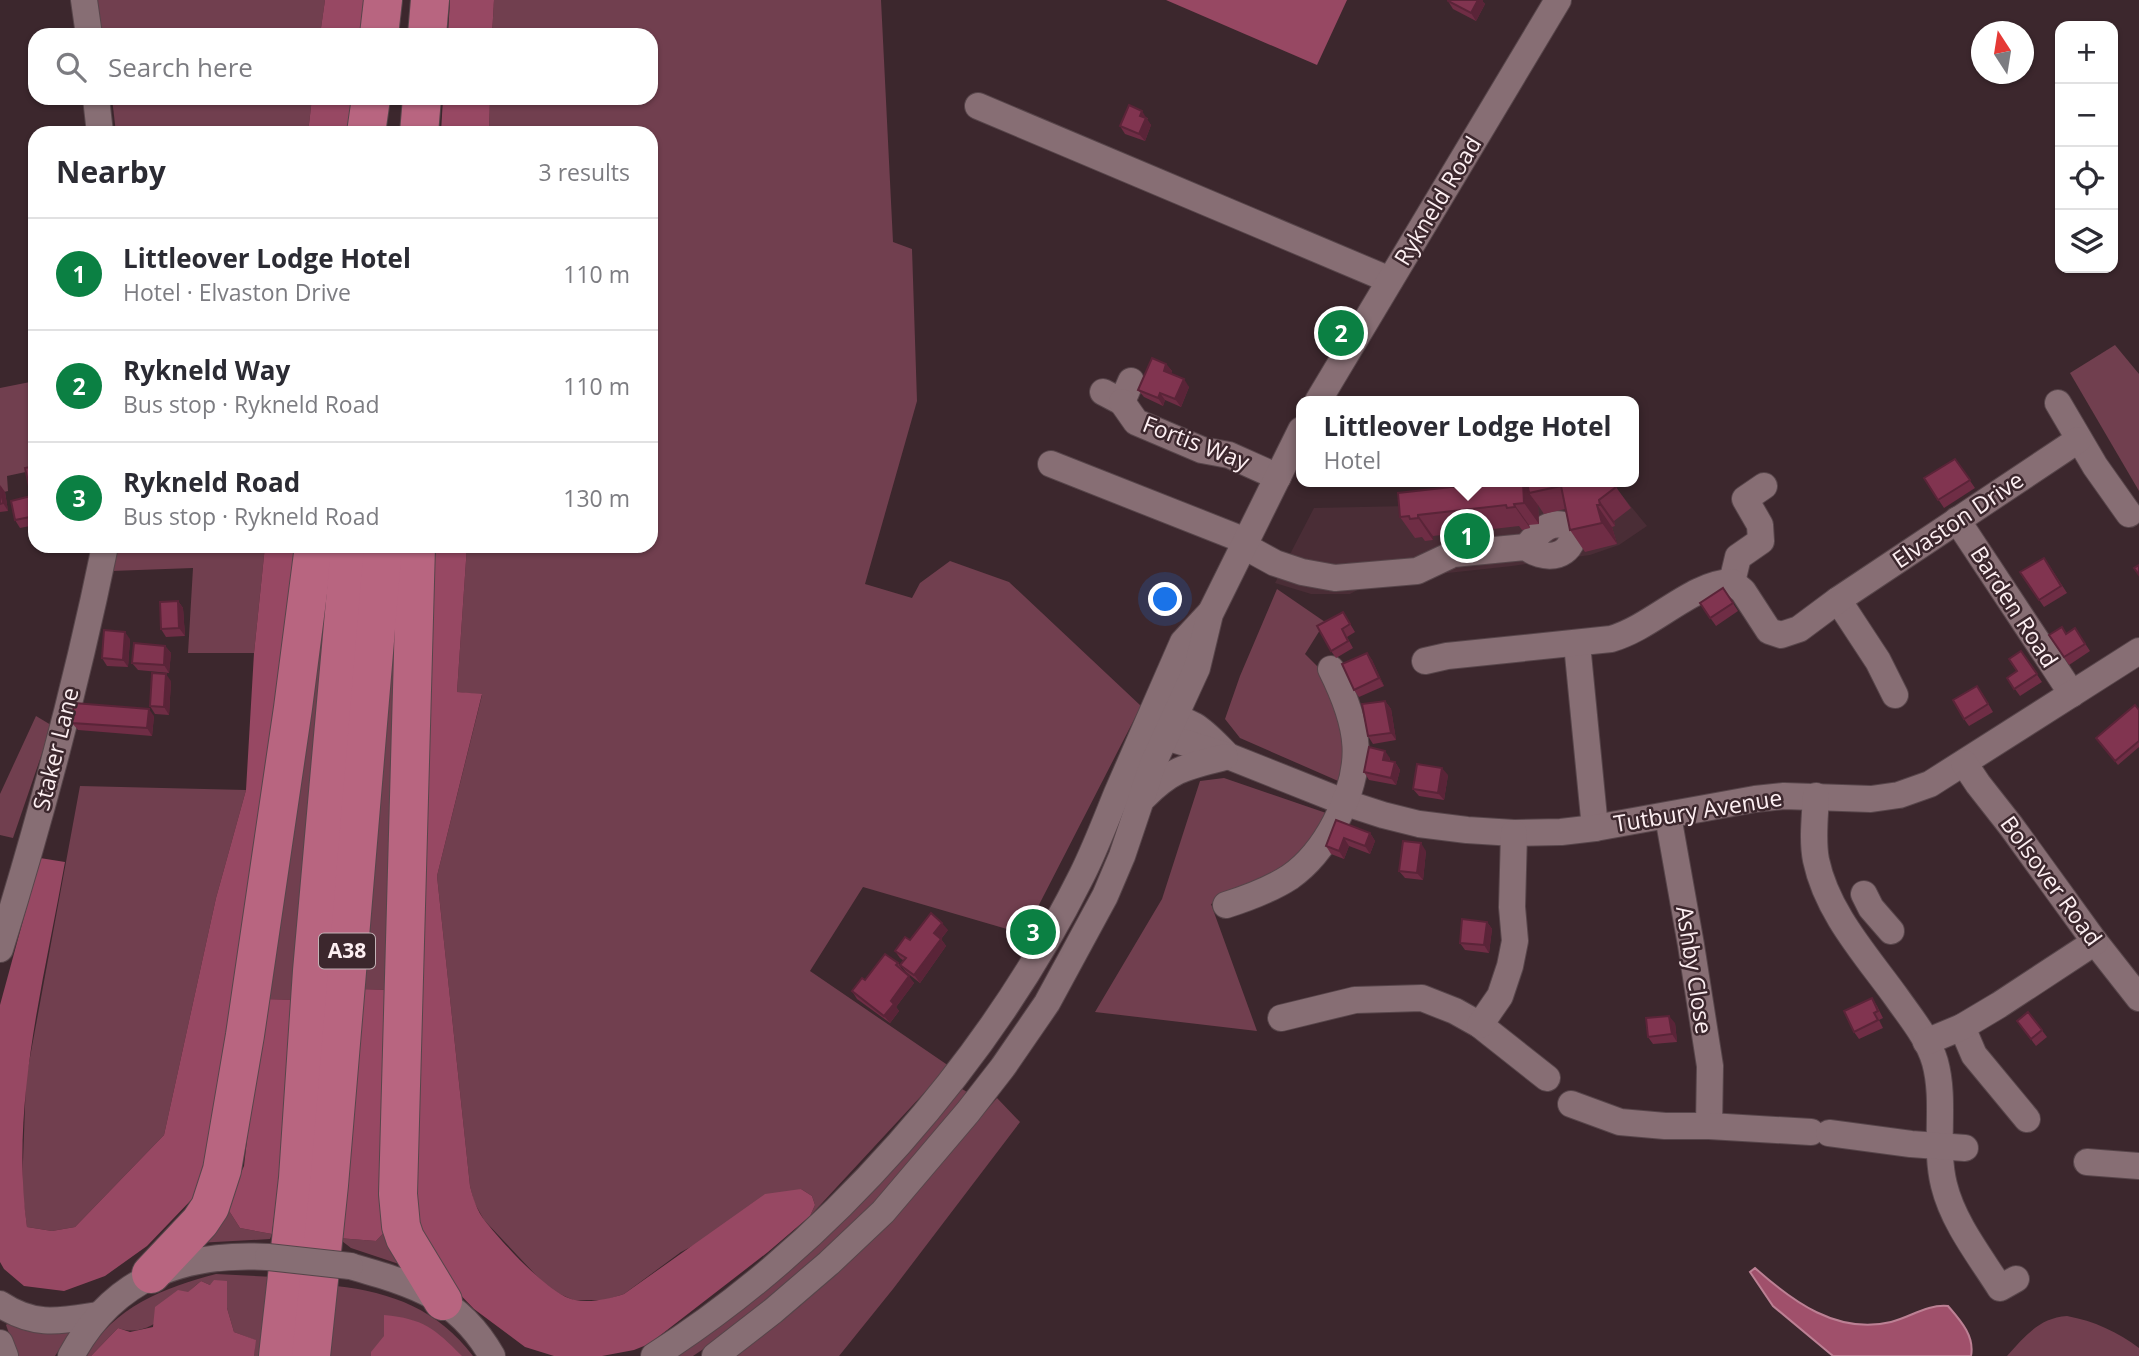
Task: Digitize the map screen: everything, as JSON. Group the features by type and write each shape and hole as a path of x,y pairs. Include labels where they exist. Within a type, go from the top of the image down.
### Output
{"highway":[{"path":"380,28 383,0"},
{"path":"396,28 398,0"},
{"path":"428,28 430,0"},
{"path":"367,126 370,105"},
{"path":"388,126 389,105"},
{"path":"420,126 421,105"},
{"path":"152,1274 200,1222 210,1207 222,1170 245,1035 293,708 312,553"},
{"name":"A38","path":"278,1356 298,1178 312,971 348,553"},
{"name":"A38","path":"311,1356 329,1185 382,553"},
{"path":"416,553 398,1194 405,1238 443,1301"}],"street":[{"path":"84,0 88,28"},
{"name":"Rykneld Road","path":"1321,396 1558,0"},
{"path":"97,105 99,126"},
{"path":"978,106 1390,280"},
{"name":"Fortis Way","path":"1119,392 1136,422 1202,450 1229,455 1278,477"},
{"path":"2058,403 2078,440 2129,514"},
{"path":"654,1356 710,1318 809,1236 893,1150 990,1029 1082,875 1163,724 1197,668 1210,614 1296,439"},
{"name":"Elvaston Drive","path":"1732,582 1743,591 1769,631 1781,635 1799,629 1838,600 2078,440"},
{"path":"1051,464 1245,544 1275,563 1335,578 1417,571 1453,554 1526,548"},
{"path":"1425,661 1447,656 1577,644 1628,634 1699,591 1718,583 1732,582 1738,557 1761,541 1760,524 1745,499 1764,486"},
{"name":"Barden Road","path":"1957,520 2072,694"},
{"name":"Staker Lane","path":"0,949 57,750 103,553"},
{"path":"1838,600 1878,661 1895,695"},
{"path":"1577,644 1595,828"},
{"name":"Tutbury Avenue","path":"1163,724 1201,728 1228,756 1346,803 1419,824 1514,833 1595,828 1755,799 1816,796 1871,799 1899,795 1930,784 2139,651"},
{"path":"1226,905 1262,893 1290,876 1315,855 1346,803 1355,773 1356,745 1352,715 1332,669"},
{"path":"715,1356 829,1263 883,1212 992,1082 1047,1003 1105,896 1144,797 1163,724"},
{"path":"1144,797 1161,780 1175,771 1228,756"},
{"name":"Bolsover Road","path":"1964,762 2095,942 2130,968 2139,998"},
{"path":"1816,796 1816,858 1821,880 1832,906 1926,1042 1934,1062 1953,1147 1944,1184 1954,1215 2000,1288 2016,1279"},
{"name":"Ashby Close","path":"1668,816 1710,1066 1709,1126"},
{"path":"1480,1025 1500,996 1515,941 1512,907 1514,833"},
{"path":"1844,925 1867,901 1891,931"},
{"path":"1926,1042 1962,1027 2095,942"},
{"path":"1019,983 1047,1003"},
{"path":"1281,1018 1355,1000 1422,998 1455,1011 1480,1025 1547,1078"},
{"path":"1962,1027 1974,1055 2027,1119"},
{"path":"965,1061 992,1082"},
{"path":"1571,1104 1620,1122 1820,1133 1953,1147"},
{"path":"2087,1162 2139,1166"},
{"path":"71,1356 98,1315 125,1290 152,1274 229,1256 268,1257 350,1266 410,1284 443,1301 486,1345 513,1356"},
{"path":"0,1304 22,1317 42,1321 98,1315"},
{"path":"0,1343 5,1356"}],"shaded area":[{"path":"97,0 325,0 321,28 101,28"},
{"path":"325,0 368,0 364,28 321,28"},
{"path":"450,0 494,0 492,28 448,28"},
{"path":"494,0 881,0 893,242 912,249 917,401 865,584 912,598 920,583 950,561 1009,582 1141,706 1024,934 863,887 810,971 949,1066 810,1216 815,1205 812,1196 801,1189 681,1252 624,1294 605,1300 573,1300 549,1289 484,1220 474,1202 470,1186 437,876 482,695 457,692 467,553 658,553 658,126 489,126 490,105 658,105 658,28 492,28"},
{"path":"1166,0 1347,0 1317,65"},
{"path":"113,105 311,105 309,126 115,126"},
{"path":"311,105 353,105 351,126 309,126"},
{"path":"443,105 490,105 489,126 441,126"},
{"path":"2115,345 2139,374 2139,491 2070,373"},
{"path":"28,382 28,472 7,476 8,491 0,493 0,388"},
{"path":"1569,487 1615,487 1647,526 1619,545 1590,555 1374,581 1350,594 1311,594 1275,583 1314,508 1409,506"},
{"path":"114,553 264,553 254,653 188,653 193,568 111,571"},
{"path":"264,553 299,553 212,1163 194,1197 147,1246 105,1276 64,1291 24,1286 4,1269 0,1262 0,1005 40,858 65,862 32,1044 23,1135 23,1181 27,1227 52,1231 75,1227 164,1135 216,898 246,790 254,653"},
{"path":"324,553 336,553 300,1000 263,999"},
{"path":"427,553 467,553 457,692 482,694 437,876 470,1186 480,1213 503,1242 540,1279 565,1296 587,1301 624,1294 765,1194 801,1189 812,1196 815,1205 810,1216 768,1252 649,1344 634,1350 602,1356 554,1356 525,1347 474,1309 449,1283 414,1228"},
{"path":"1277,589 1325,622 1305,654 1321,670 1342,713 1345,784 1240,738 1225,719"},
{"path":"398,604 394,990 359,989 390,610"},
{"path":"36,716 51,725 50,730 13,838 0,835 0,794"},
{"path":"1224,778 1329,814 1296,859 1248,890 1211,904 1257,1031 1095,1012 1162,899 1200,781"},
{"path":"80,786 246,790 216,898 164,1135 75,1227 52,1231 27,1227 22,1189 26,1079"},
{"path":"358,989 394,990 392,1224 376,1241 338,1238"},
{"path":"263,999 300,1000 272,1234 240,1228 226,1206 244,1166"},
{"path":"962,1089 967,1092 967,1098 895,1181 848,1229 723,1336 693,1356 673,1356"},
{"path":"997,1098 1020,1122 839,1356 735,1356 800,1306 904,1206"},
{"path":"226,1206 240,1228 272,1234 270,1239 197,1243"},
{"path":"392,1224 405,1266 351,1248 338,1238 376,1241"},
{"path":"1755,1268 1800,1303 1834,1319 1852,1324 1891,1322 1926,1309 1948,1306 1969,1335 1971,1356 1833,1356 1773,1306 1750,1272"},
{"path":"216,1274 274,1277 264,1356 254,1356 255,1340 234,1332 227,1308 227,1281 210,1285 201,1281 154,1324 131,1331 118,1328 91,1356 87,1356 111,1324 126,1312 178,1285"},
{"path":"214,1280 227,1281 227,1308 234,1332 256,1340 254,1356 91,1356 118,1328 130,1332 153,1327 155,1307 178,1290 188,1292 201,1281 210,1285"},
{"path":"336,1286 376,1293 412,1306 445,1326 473,1356 328,1356"},
{"path":"384,1315 409,1319 428,1326 462,1356 371,1356 371,1352 384,1336"},
{"path":"2067,1316 2096,1324 2123,1337 2139,1348 2139,1356 2007,1356 2040,1324"},
{"path":"8,1323 68,1330 70,1333 55,1356 17,1356 6,1325"}],"building":[{"path":"1448,0 1478,0 1471,13"},
{"path":"1129,105 1142,111 1140,116 1146,118 1139,134 1120,126"},
{"path":"1152,358 1166,364 1164,371 1184,379 1175,399 1160,393 1158,398 1138,390"},
{"path":"1955,459 1970,480 1938,500 1924,478"},
{"path":"1451,487 1523,487 1524,503 1507,508 1506,505 1418,515 1418,518 1410,519 1409,516 1400,517 1398,493"},
{"path":"1528,487 1556,487 1529,493"},
{"path":"1561,487 1616,487 1599,500 1600,505 1597,505 1602,523 1570,530"},
{"path":"28,497 28,517 15,520 11,501"},
{"path":"2044,558 2061,586 2039,600 2020,572"},
{"path":"1723,588 1733,603 1710,618 1700,603"},
{"path":"178,601 179,628 161,629 160,602"},
{"path":"1343,612 1350,624 1342,629 1348,641 1331,651 1317,626"},
{"path":"2062,627 2066,634 2075,628 2085,644 2064,657 2049,635"},
{"path":"104,630 125,632 123,660 102,658"},
{"path":"134,643 165,646 164,665 132,663"},
{"path":"2021,651 2037,674 2014,689 2007,678 2017,671 2009,659"},
{"path":"1367,653 1379,678 1354,690 1342,664"},
{"path":"152,673 166,674 164,707 150,706"},
{"path":"1977,686 1988,704 1964,719 1953,700"},
{"path":"1385,701 1391,733 1368,736 1362,704"},
{"path":"74,703 149,709 147,728 72,723"},
{"path":"2135,705 2139,710 2139,741 2115,761 2096,738"},
{"path":"1369,747 1385,751 1383,760 1395,762 1391,778 1364,772"},
{"path":"1417,764 1442,768 1438,793 1413,789"},
{"path":"1336,820 1370,833 1365,846 1344,838 1339,851 1326,846"},
{"path":"1403,841 1421,843 1417,873 1399,871"},
{"path":"931,913 942,923 934,933 941,939 914,975 900,965 906,958 895,951 905,937 910,940"},
{"path":"1462,919 1487,922 1484,945 1460,943"},
{"path":"885,954 898,963 896,965 909,976 891,1001 894,1004 884,1016 852,991 862,978 865,980"},
{"path":"1872,998 1878,1011 1874,1013 1878,1020 1854,1032 1844,1011"},
{"path":"2028,1012 2042,1030 2031,1039 2017,1021"},
{"path":"1669,1016 1672,1034 1648,1037 1646,1018"}],"place":[{"name":"Rykneld Way","path":"1341,333"},
{"name":"Littleover Lodge Hotel","path":"1467,536"},
{"name":"Rykneld Road","path":"1033,932"}]}
